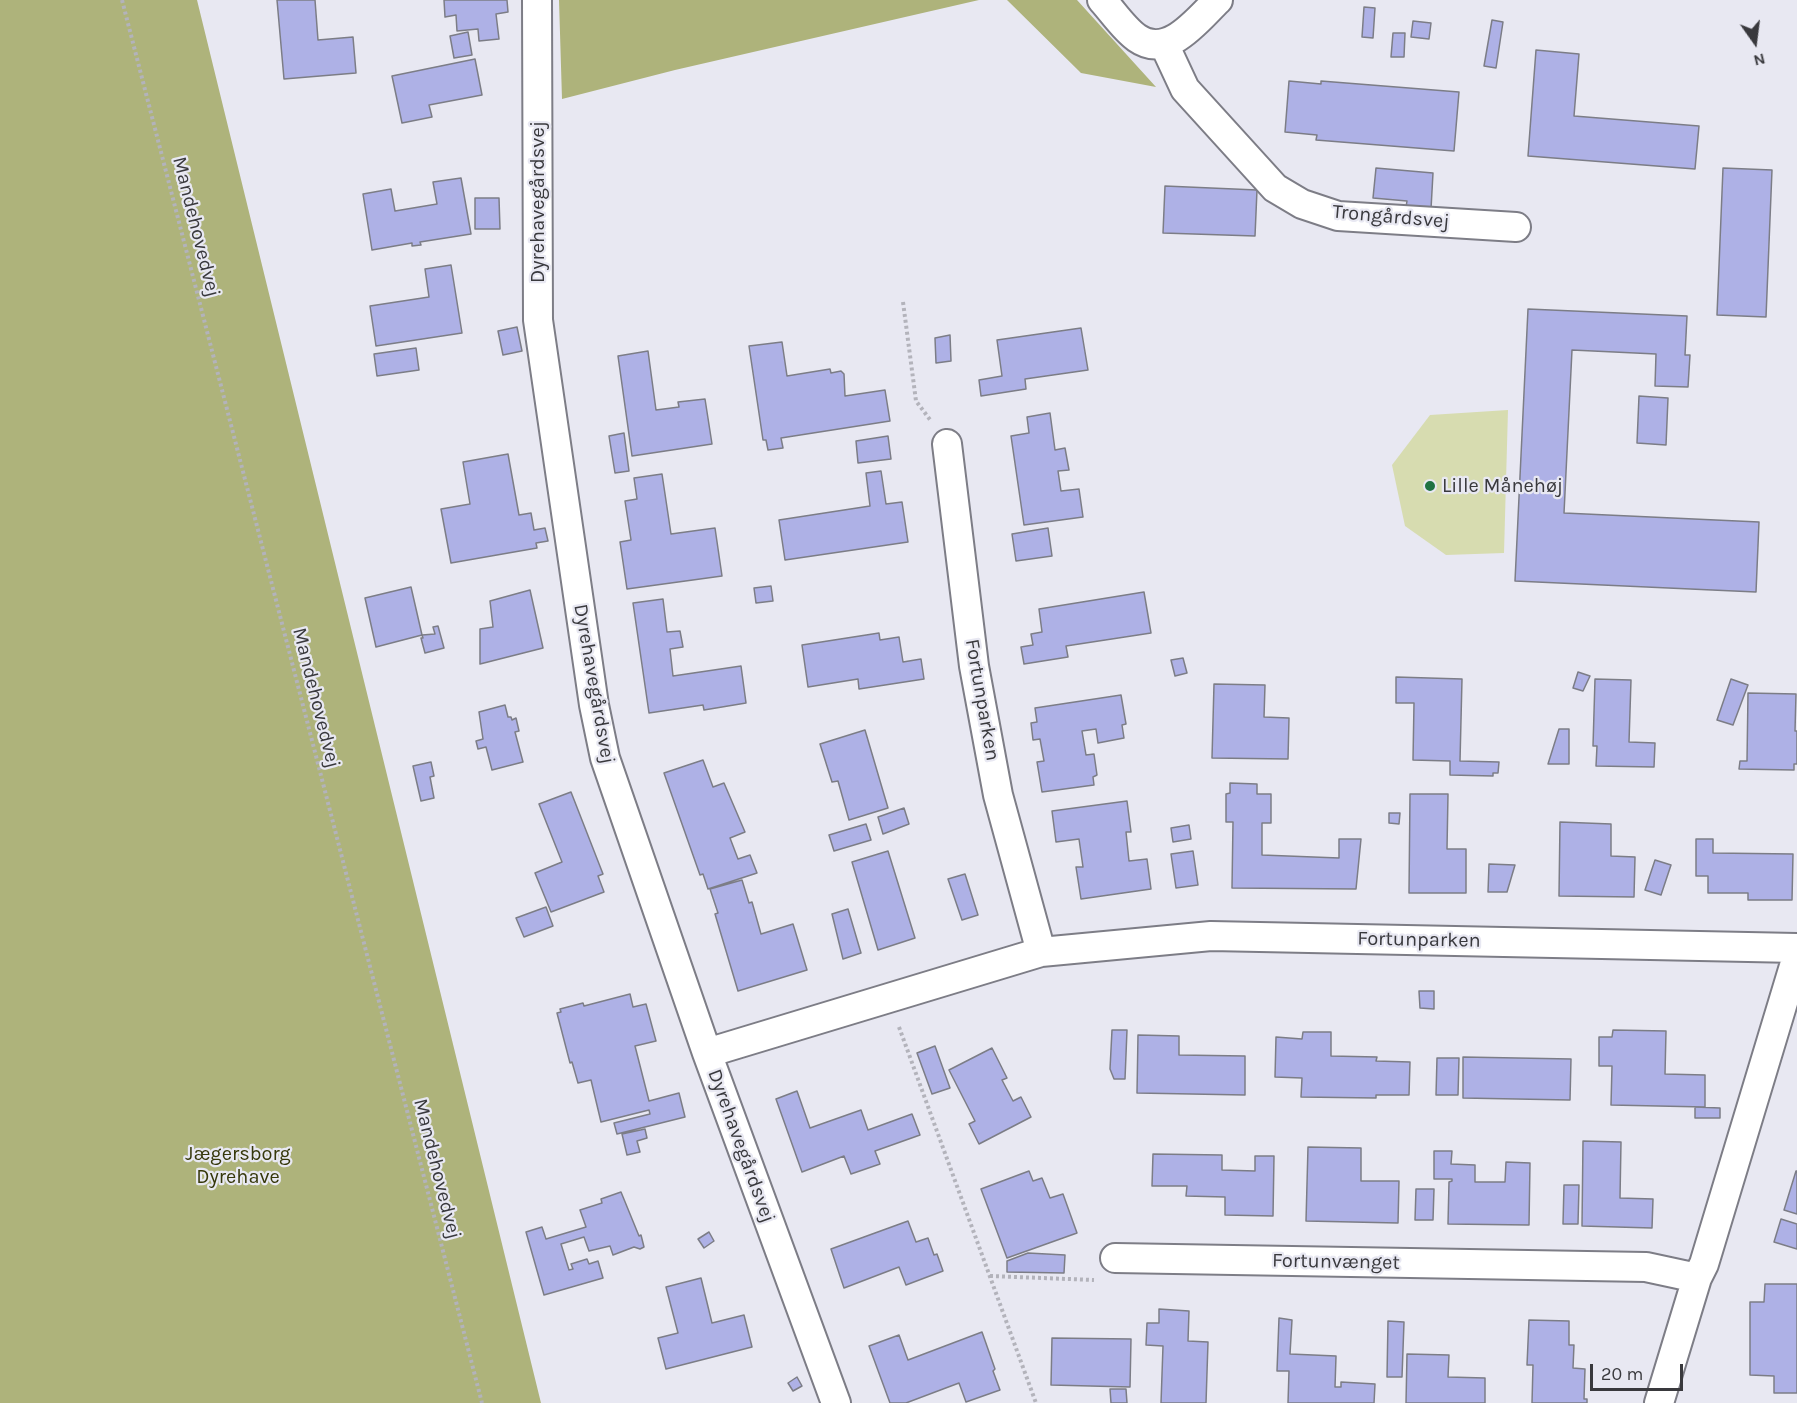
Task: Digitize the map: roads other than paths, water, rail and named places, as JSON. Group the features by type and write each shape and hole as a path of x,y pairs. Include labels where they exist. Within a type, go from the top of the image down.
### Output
{"street":[{"name":"Dyrehavegårdsvej","path":"537,0 538,320 594,705 605,758 707,1053 836,1403"},
{"path":"1102,0 1137,38 1150,44 1164,44 1178,38 1218,0"},
{"name":"Trongårdsvej","path":"1164,44 1185,89 1275,188 1302,204 1338,216 1516,227"},
{"name":"Fortunparken","path":"947,444 974,666 993,772 1041,952"},
{"name":"Fortunparken","path":"707,1053 1041,952 1211,936 1797,948"},
{"path":"1659,1403 1697,1278 1704,1264 1797,956"},
{"name":"Fortunvænget","path":"1115,1258 1646,1267 1697,1278"}],"place":[{"name":"Lille Månehøj","path":"1430,486"}],"park label":[{"name":"Jægersborg Dyrehave","path":"238,1166"}]}
